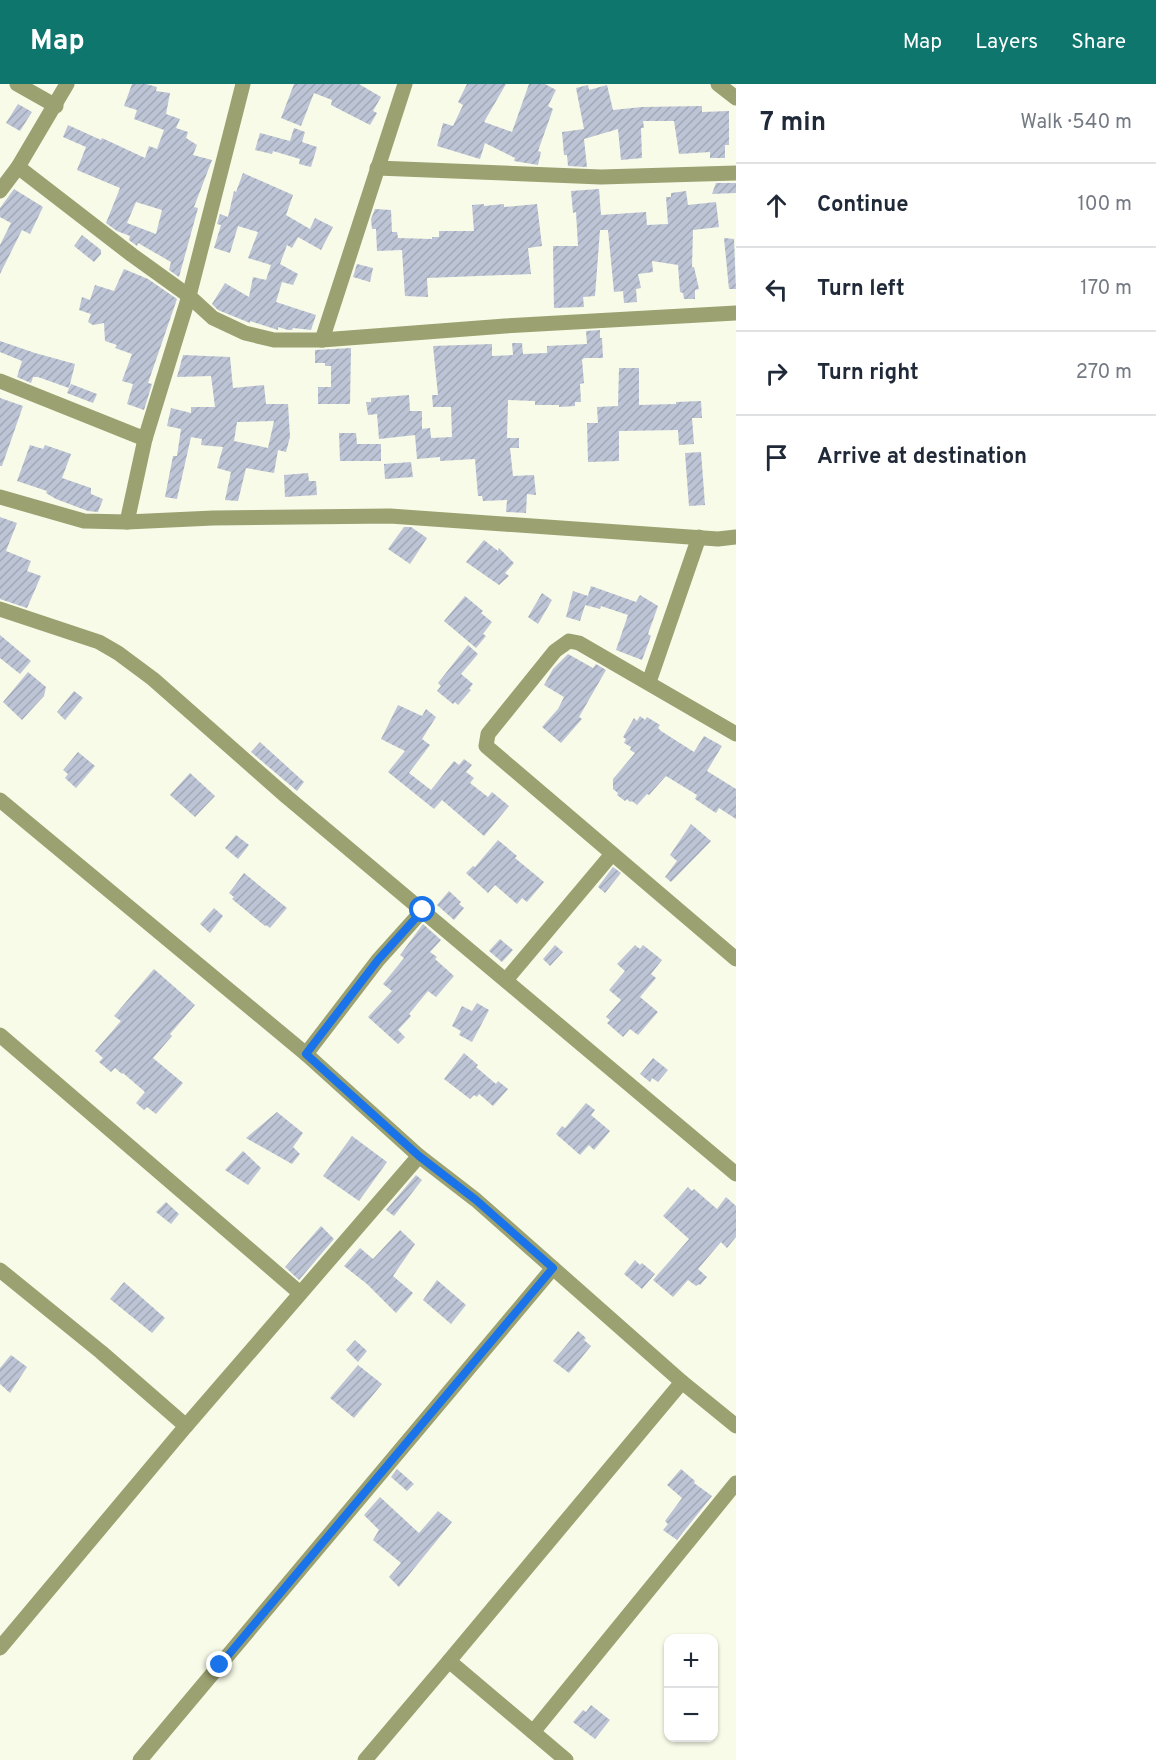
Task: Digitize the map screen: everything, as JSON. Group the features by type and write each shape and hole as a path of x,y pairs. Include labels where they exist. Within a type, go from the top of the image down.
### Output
{"street":[{"path":"17,84 56,106"},
{"path":"0,191 18,167 67,84"},
{"path":"127,522 146,439 189,296 243,84"},
{"path":"322,340 405,84"},
{"path":"718,84 736,98"},
{"path":"18,167 189,296 213,318 245,333 274,340 322,340 505,326 736,313"},
{"path":"377,168 601,177 736,172"},
{"path":"0,381 146,439"},
{"path":"0,497 84,520 127,522 213,518 390,516 699,537 736,537"},
{"path":"649,682 699,537"},
{"path":"0,609 99,642 153,679 287,797 736,1174"},
{"path":"736,734 579,643 569,641 555,651 488,734 486,746 497,758 736,959"},
{"path":"0,800 306,1054 419,1156 476,1200 682,1382 736,1426"},
{"path":"506,980 612,854"},
{"path":"306,1054 378,960 423,910"},
{"path":"0,1035 300,1293"},
{"path":"0,1648 186,1426 419,1156"},
{"path":"140,1760 553,1268"},
{"path":"0,1270 101,1352 186,1426"},
{"path":"365,1760 682,1382"},
{"path":"533,1732 736,1483"},
{"path":"449,1661 566,1760"}],"building":[{"path":"132,84 146,84 157,87 156,91 170,93 166,114 180,119 176,128 188,132 186,138 197,145 193,155 212,160 194,207 198,208 179,277 169,270 171,262 138,243 137,246 129,240 130,236 106,223 120,188 77,170 86,147 63,137 68,125 145,158 149,146 157,149 164,130 134,119 137,110 124,106","holes":["136,202 162,210 156,234 127,223"]},
{"path":"294,84 359,84 381,97 373,111 377,113 370,125 331,105 332,100 314,93 301,126 281,118"},
{"path":"467,84 506,84 484,122 512,132 529,84 545,84 556,90 548,106 553,109 538,151 541,152 538,165 514,161 515,158 485,143 480,159 437,146 443,123 453,126 463,105 458,102"},
{"path":"588,85 589,90 607,85 613,110 702,106 702,112 729,111 729,145 725,145 725,158 710,158 710,152 679,154 674,121 643,121 644,128 641,128 642,158 621,160 618,129 584,139 587,167 568,166 567,155 564,155 562,132 584,129 576,88"},
{"path":"18,104 32,112 20,131 6,123"},
{"path":"294,128 305,132 302,142 317,147 311,167 299,164 300,159 273,151 272,154 255,150 260,133 290,141"},
{"path":"243,173 293,195 286,215 310,229 315,218 333,227 321,250 298,237 292,248 287,245 280,264 298,274 293,285 282,282 276,302 316,315 311,330 293,328 288,330 278,327 278,330 250,321 250,323 218,310 212,304 225,283 249,297 253,277 266,280 271,265 248,258 258,232 238,226 230,253 214,248 221,225 217,224 220,214 228,217 234,191 236,192"},
{"path":"716,183 736,183 736,193 712,194"},
{"path":"14,189 43,207 30,234 22,230 0,274 0,245 11,223 0,217 0,208"},
{"path":"599,189 601,215 646,212 647,225 668,224 666,197 671,197 671,193 686,191 688,205 716,202 719,227 693,230 692,267 694,267 699,289 695,290 695,299 684,299 683,293 680,292 678,265 652,261 653,272 638,274 641,288 636,289 637,302 624,303 623,291 614,292 608,230 600,230 595,296 583,297 584,307 554,308 553,246 578,246 576,212 573,213 571,191"},
{"path":"484,204 484,206 504,204 504,207 537,204 542,246 528,248 531,274 427,278 428,297 405,296 402,250 377,251 376,229 372,229 371,219 375,209 391,210 392,232 397,232 398,238 432,239 432,237 439,237 439,231 474,231 472,205"},
{"path":"82,235 101,250 101,254 94,262 74,246"},
{"path":"724,238 734,239 736,289 729,289"},
{"path":"357,264 373,268 370,282 353,277"},
{"path":"124,269 148,279 177,299 148,383 152,384 144,410 127,404 133,384 122,381 132,354 115,348 117,345 105,341 104,323 93,325 88,322 91,314 79,310 82,297 90,300 95,285 114,291"},
{"path":"600,330 603,358 584,358 582,360 584,383 580,384 581,402 575,402 575,406 559,407 559,405 535,405 535,401 508,400 507,438 519,438 519,448 510,448 513,476 534,475 536,495 527,494 526,513 506,512 507,500 483,501 482,496 478,496 475,459 440,461 440,457 417,459 415,435 379,439 377,414 368,415 366,402 371,402 371,398 409,395 410,411 422,411 422,429 430,428 431,438 452,437 451,407 433,407 432,395 438,395 433,346 492,344 492,356 513,355 512,343 522,343 523,354 547,353 547,346 587,344 586,331"},
{"path":"0,341 75,364 69,388 38,377 33,377 31,383 17,377 22,361 0,352"},
{"path":"351,348 350,404 318,404 318,387 331,387 331,366 325,366 325,363 315,363 315,350"},
{"path":"183,355 230,357 233,388 264,385 266,404 288,404 290,437 286,452 278,450 274,473 246,468 238,501 225,500 231,472 217,468 223,447 201,445 202,439 191,437 177,499 165,497 173,456 177,456 181,429 167,426 171,408 191,413 191,407 215,407 211,376 177,377","holes":["274,421 268,448 234,441 237,422"]},
{"path":"619,368 639,368 639,405 701,401 702,418 692,418 694,444 679,445 678,430 619,431 619,461 588,462 587,423 598,423 597,407 618,406"},
{"path":"71,384 97,394 93,403 67,393"},
{"path":"0,398 23,406 2,466 0,466"},
{"path":"339,433 356,433 357,444 381,444 381,461 340,461"},
{"path":"30,445 43,449 45,445 71,454 62,478 91,488 91,494 103,499 98,512 88,511 56,499 46,493 47,491 17,481"},
{"path":"701,452 705,505 689,506 685,453"},
{"path":"411,462 413,477 385,479 384,464"},
{"path":"308,473 309,481 316,481 317,495 285,497 284,475"},
{"path":"0,517 17,523 6,551 31,561 27,571 41,576 27,608 0,599"},
{"path":"404,527 411,527 427,538 410,564 388,549"},
{"path":"484,540 498,551 499,548 514,563 505,573 509,576 499,585 466,562"},
{"path":"591,586 636,602 640,595 658,606 648,634 651,636 642,660 616,650 628,615 601,606 600,609 585,605"},
{"path":"573,591 588,596 580,621 566,617"},
{"path":"542,593 552,600 538,624 528,617"},
{"path":"465,596 492,622 483,634 486,636 476,648 444,621"},
{"path":"0,635 31,661 20,674 0,658"},
{"path":"468,645 478,654 461,674 473,684 469,689 471,690 458,705 455,702 453,704 437,691 441,686 438,683"},
{"path":"568,654 593,668 596,664 606,670 579,717 582,719 561,743 542,727 558,709 564,697 544,685 553,669"},
{"path":"28,672 46,687 44,696 22,720 3,702"},
{"path":"74,691 83,698 65,720 57,712"},
{"path":"398,705 422,716 426,709 436,717 422,739 430,745 409,773 431,790 454,761 459,765 464,759 472,765 466,772 474,778 470,783 488,797 492,792 509,806 484,836 442,800 434,809 388,772 405,751 381,739"},
{"path":"640,716 645,720 647,717 660,725 658,728 661,731 694,752 704,736 722,746 707,771 736,789 736,819 719,808 716,813 695,799 697,795 666,776 637,805 617,795 618,793 613,789 613,779 635,753 624,743 626,739 623,737 634,718 637,721"},
{"path":"260,742 304,782 297,791 251,752"},
{"path":"78,752 95,766 76,788 65,778 68,774 63,770"},
{"path":"190,773 215,796 195,817 170,795"},
{"path":"691,824 711,841 671,882 665,877 677,861 670,855"},
{"path":"236,835 249,845 238,859 225,848"},
{"path":"498,840 517,856 515,858 544,882 527,902 522,898 517,904 495,885 488,893 466,873 473,866 475,867"},
{"path":"613,867 621,873 605,893 598,887"},
{"path":"244,873 287,908 270,928 232,899 234,897 229,893"},
{"path":"449,891 464,908 454,920 437,905"},
{"path":"214,908 223,916 210,933 200,924"},
{"path":"423,924 441,940 430,952 454,976 436,997 428,991 409,1014 411,1016 398,1030 405,1037 398,1044 368,1017 392,991 383,984 404,958 400,955"},
{"path":"500,939 513,950 502,962 489,951"},
{"path":"555,945 563,952 550,966 543,959"},
{"path":"635,945 640,949 643,945 662,960 651,974 656,978 640,997 658,1012 638,1035 630,1029 623,1037 607,1023 610,1020 606,1017 621,1000 609,990 625,971 617,964"},
{"path":"154,969 195,1005 153,1058 183,1083 156,1114 147,1107 144,1110 136,1103 145,1092 115,1068 111,1072 99,1062 103,1058 95,1051 121,1021 114,1016"},
{"path":"477,1003 489,1010 472,1042 459,1035 461,1031 452,1026 462,1006 472,1011"},
{"path":"464,1053 496,1084 498,1081 508,1089 493,1106 479,1094 470,1099 444,1079"},
{"path":"653,1058 668,1070 658,1082 652,1078 650,1082 640,1074"},
{"path":"586,1103 595,1110 591,1115 610,1131 594,1150 589,1145 580,1155 556,1134 562,1126 565,1128"},
{"path":"277,1112 303,1133 293,1147 300,1154 292,1164 246,1138"},
{"path":"352,1136 387,1162 359,1201 323,1176"},
{"path":"243,1151 261,1168 248,1185 225,1170"},
{"path":"416,1175 422,1180 394,1216 386,1210"},
{"path":"688,1187 692,1191 694,1189 717,1209 726,1197 736,1206 736,1237 727,1248 721,1242 698,1269 707,1277 700,1285 696,1286 688,1280 673,1297 653,1280 689,1239 663,1216"},
{"path":"166,1202 179,1214 171,1224 156,1212"},
{"path":"321,1226 334,1239 299,1280 285,1267"},
{"path":"400,1230 415,1244 393,1276 413,1293 396,1313 367,1284 344,1266 360,1248 373,1259"},
{"path":"635,1260 655,1274 642,1289 624,1274"},
{"path":"437,1280 466,1305 451,1324 423,1300"},
{"path":"124,1282 165,1318 152,1333 110,1299"},
{"path":"578,1331 591,1346 569,1373 553,1361"},
{"path":"355,1340 367,1351 358,1362 346,1350"},
{"path":"11,1355 27,1367 10,1393 0,1384 0,1368"},
{"path":"358,1365 382,1384 354,1418 330,1398"},
{"path":"397,1469 414,1484 407,1491 391,1477"},
{"path":"681,1469 695,1481 694,1483 712,1496 677,1540 663,1530 668,1524 665,1521 682,1498 667,1485"},
{"path":"380,1497 419,1533 438,1511 452,1522 399,1587 389,1577 401,1563 373,1540 379,1530 364,1515"},
{"path":"591,1705 610,1720 595,1739 573,1722 583,1710 586,1712"}],"route":[{"path":"220,1665 553,1268 476,1200 419,1156 306,1054 378,960 423,910"}]}
